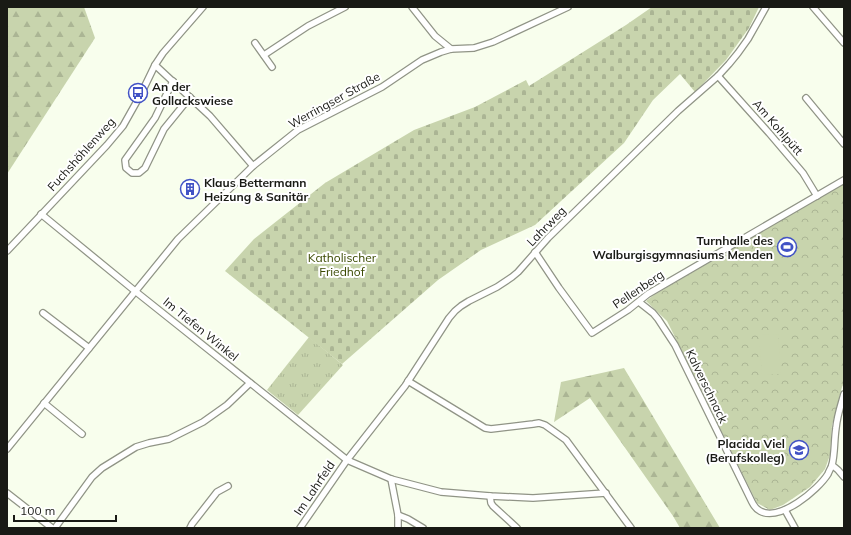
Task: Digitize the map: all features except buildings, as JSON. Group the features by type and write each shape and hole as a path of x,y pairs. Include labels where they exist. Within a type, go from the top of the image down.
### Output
{"street":[{"name":"Fuchshöhlenweg","path":"7,251 123,126 155,65 203,7"},
{"path":"264,55 308,26 345,7"},
{"path":"412,7 435,36 451,49"},
{"name":"Werringser Straße","path":"7,449 178,239 253,166 298,130 382,87 422,60 451,49 474,48 493,42 568,7"},
{"name":"Lahrweg","path":"346,460 408,381 455,311 469,301 498,287 518,272 548,238 678,111 718,76 738,54 766,7"},
{"path":"813,7 844,43"},
{"path":"255,43 272,67"},
{"path":"155,65 210,116 253,166"},
{"name":"Am Kohlpütt","path":"718,76 803,173 817,196"},
{"path":"173,81 155,118 125,160 126,168 132,173 139,173 145,168 164,129 190,98"},
{"path":"806,98 844,144"},
{"name":"Pellenberg","path":"535,252 559,288 592,332 628,310 648,294 844,180"},
{"name":"Im Tiefen Winkel","path":"41,214 346,460 391,479 441,492 533,498 606,493"},
{"name":"Kalverschnack","path":"638,302 647,308 658,319 675,344 754,506 761,512 774,513 785,510 804,498 813,491 828,474 832,465"},
{"path":"43,312 89,348"},
{"path":"408,381 485,428 491,429 539,423 545,425 566,440 631,528"},
{"path":"55,528 92,477 102,468 136,447 169,439 204,422 227,405 250,383"},
{"path":"844,394 838,416 832,465 844,477"},
{"path":"44,403 82,434"},
{"name":"Im Lahrfeld","path":"300,528 346,460"},
{"path":"391,479 398,516 398,528"},
{"path":"190,528 218,492 228,486"},
{"path":"7,493 52,528"},
{"path":"490,496 493,506 517,528"},
{"path":"785,510 795,528"},
{"path":"398,516 408,519 423,528"}],"green space":[{"path":"7,7 84,7 95,38 7,174"},
{"name":"Katholischer Friedhof","path":"652,7 759,7 749,28 726,60 695,92 680,74 653,100 624,143 535,225 481,250 438,280 342,364 225,271 254,239 325,183 414,130 475,107 526,80 529,86"},
{"path":"844,183 844,383 832,425 830,455 825,469 810,487 783,505 770,510 757,503 667,321 646,301"},
{"path":"778,334 781,374 762,375 759,335"},
{"path":"309,337 343,365 298,415 267,390"},
{"path":"624,368 720,528 680,528 590,398 554,422 561,382"}],"place":[{"name":"An der Gollackswiese","path":"138,93"},
{"name":"Klaus Bettermann Heizung & Sanitär","path":"190,189"},
{"name":"Turnhalle des Walburgisgymnasiums Menden","path":"787,247"},
{"name":"Placida Viel (Berufskolleg)","path":"799,450"}]}
